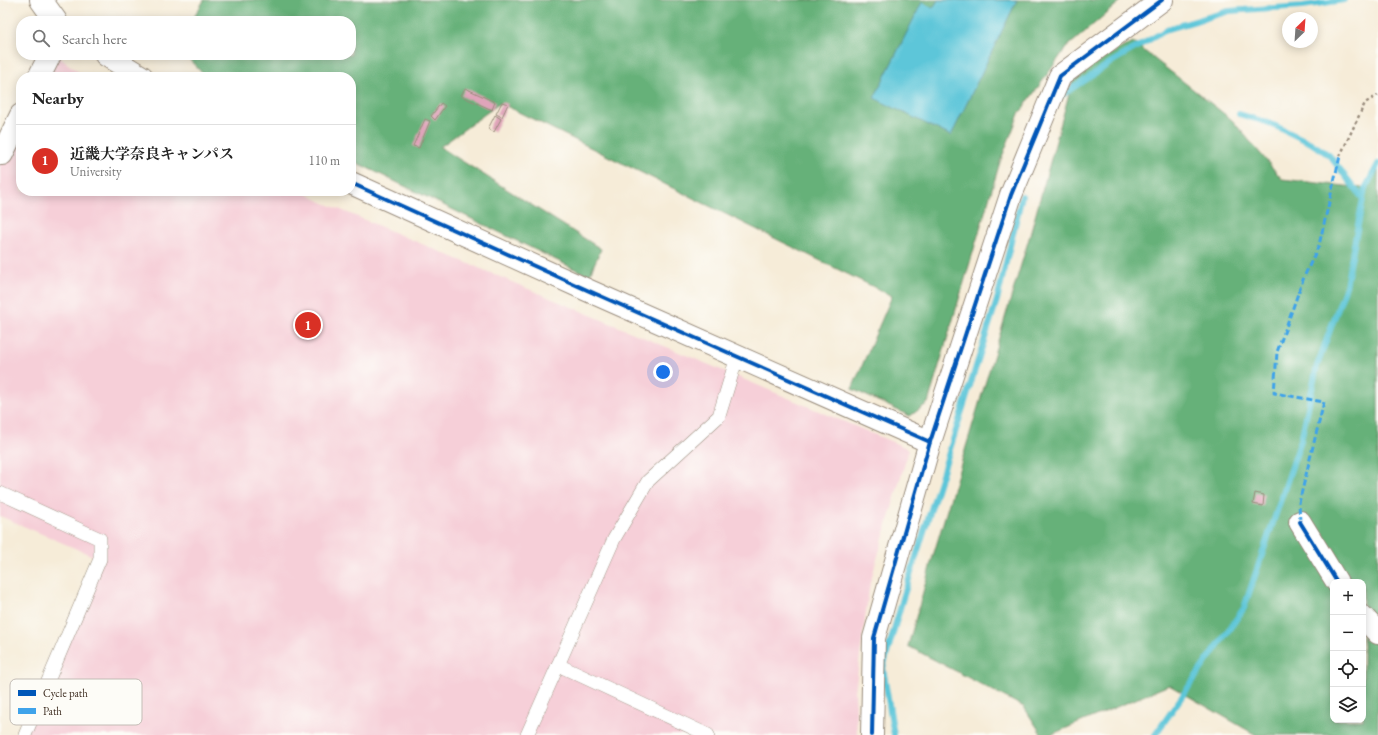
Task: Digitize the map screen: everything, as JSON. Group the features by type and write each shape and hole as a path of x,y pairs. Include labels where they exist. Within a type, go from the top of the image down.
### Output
{"street":[{"path":"41,0 52,16"},
{"path":"872,735 874,638 930,442 1011,195 1060,76 1162,0"},
{"path":"42,72 48,60"},
{"path":"114,60 134,72"},
{"path":"1,156 16,125"},
{"path":"356,185 587,290 930,442"},
{"path":"1300,522 1335,579"},
{"path":"1366,619 1378,633"}],"lane":[{"path":"527,735 618,532 648,481 719,416 737,357"},
{"path":"0,493 100,539 100,559 49,679"},
{"path":"558,665 708,735"},
{"path":"25,735 29,725"}],"path":[{"path":"1340,156 1365,103 1378,95"}],"shaded area":[{"path":"52,60 63,60 78,72 43,72"},
{"path":"16,124 16,196 311,196 909,449 870,583 855,691 857,735 25,735 29,725 142,725 142,679 49,679 100,559 0,516 0,154"}],"green space":[{"path":"204,0 1122,0 1066,48 1019,114 1000,162 928,403 910,416 852,389 892,296 500,103 440,147 601,249 589,276 356,162 356,72 201,72 190,60 356,60 356,16 195,16"},
{"path":"1133,42 1232,120 1282,179 1363,188 1378,170 1378,735 1256,735 1169,685 1050,735 1042,735 1024,707 908,646 933,556 1030,235 1075,72"}],"water":[{"path":"938,0 1017,0 951,136 874,98 922,2 933,8"}],"building":[{"path":"465,88 495,102 492,110 461,96"},
{"path":"502,102 508,104 502,117 496,114"},
{"path":"441,103 445,106 435,120 431,116"},
{"path":"495,115 501,119 494,132 488,129"},
{"path":"425,119 430,121 419,148 413,146"},
{"path":"1255,493 1264,495 1263,506 1253,504"}],"waterway":[{"path":"1059,97 1113,61 1168,29 1229,11 1303,6 1344,0"},
{"path":"1239,114 1269,123 1311,143 1329,155 1363,199"},
{"path":"1155,735 1244,608 1301,440 1317,366 1346,286 1365,189 1378,164"},
{"path":"894,735 883,668 903,598 997,300 1022,196"}],"marked path":[{"path":"1300,522 1299,503 1324,402 1274,393 1277,352 1304,277 1319,245 1340,156"}],"cycle path":[{"path":"872,735 874,638 930,442 1011,195 1060,76 1162,0"},
{"path":"356,185 587,290 930,442"},
{"path":"1300,522 1335,579"}],"place":[{"name":"近畿大学奈良キャンパス","path":"308,325"}]}
